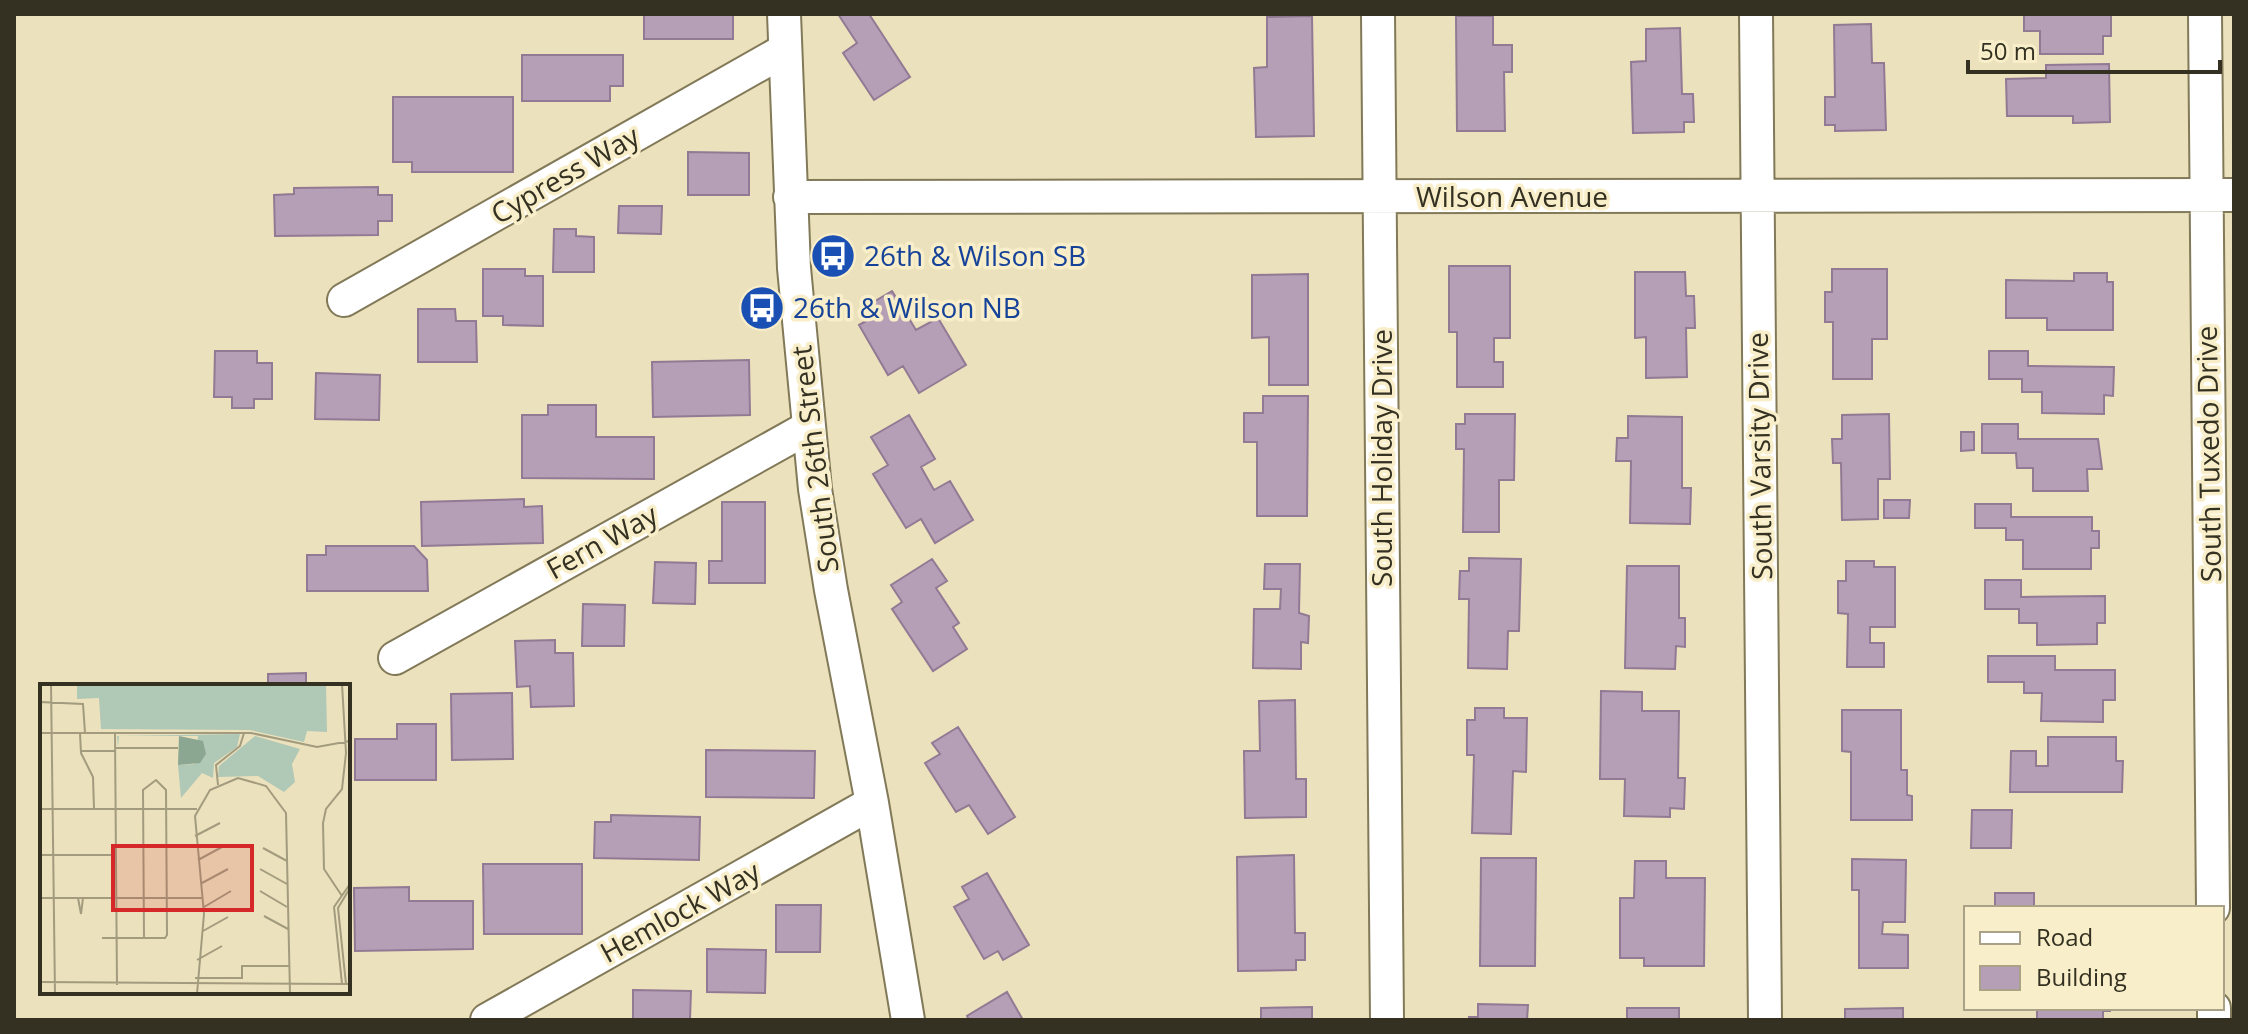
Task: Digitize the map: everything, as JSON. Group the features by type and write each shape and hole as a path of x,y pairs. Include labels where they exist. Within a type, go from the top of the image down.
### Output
{"street":[{"name":"South 26th Street","path":"784,14 790,197 815,489 908,1020"},
{"name":"South Holiday Drive","path":"1378,14 1387,1020"},
{"name":"South Varsity Drive","path":"1756,14 1765,1020"},
{"name":"South Tuxedo Drive","path":"2205,14 2220,196 2220,898"},
{"name":"Cypress Way","path":"344,300 785,50"},
{"name":"Wilson Avenue","path":"790,197 2220,196"},
{"name":"Fern Way","path":"395,658 809,427"},
{"name":"Hemlock Way","path":"487,1020 872,803"}],"building":[{"path":"644,14 733,14 733,39 644,39"},
{"path":"838,14 869,14 910,77 874,100 843,53 857,43"},
{"path":"2024,14 2111,14 2111,36 2103,36 2103,54 2040,54 2040,31 2024,31"},
{"path":"1312,16 1314,136 1256,137 1254,68 1267,67 1267,17"},
{"path":"1456,16 1493,16 1493,45 1512,45 1512,72 1504,72 1505,131 1457,131"},
{"path":"1871,24 1872,63 1884,63 1886,130 1835,131 1835,125 1825,125 1825,97 1835,97 1834,25"},
{"path":"1680,28 1682,94 1693,94 1694,122 1684,122 1684,132 1633,133 1631,62 1646,61 1646,29"},
{"path":"522,55 623,55 623,86 610,86 610,101 522,101"},
{"path":"2109,64 2110,122 2073,123 2073,116 2007,116 2006,79 2046,78 2046,65"},
{"path":"393,97 513,97 513,172 412,172 412,162 393,162"},
{"path":"688,152 749,153 749,195 688,195"},
{"path":"378,187 378,195 392,195 392,221 378,221 378,235 275,236 274,195 294,194 294,188"},
{"path":"619,206 662,206 661,234 618,233"},
{"path":"554,229 576,229 576,236 594,237 594,272 553,272"},
{"path":"1449,266 1510,266 1510,338 1494,338 1494,362 1503,362 1503,387 1457,387 1457,332 1449,332"},
{"path":"483,269 525,269 525,276 543,276 543,326 503,325 503,316 483,316"},
{"path":"1832,269 1887,269 1887,339 1872,339 1872,379 1833,379 1833,322 1825,322 1825,292 1832,292"},
{"path":"1635,272 1685,272 1686,296 1694,296 1695,328 1686,328 1687,377 1646,378 1646,337 1635,338"},
{"path":"2074,273 2107,273 2107,282 2113,282 2113,330 2047,330 2047,318 2006,318 2006,280 2074,281"},
{"path":"1308,274 1308,385 1269,385 1269,337 1252,338 1252,275"},
{"path":"892,291 916,330 938,318 966,365 919,393 903,366 888,375 859,325 872,318 865,307"},
{"path":"418,309 455,309 456,321 476,321 477,362 418,362"},
{"path":"215,351 257,351 257,363 272,363 272,399 254,399 254,408 232,408 232,397 214,397"},
{"path":"1989,351 2028,351 2028,366 2114,367 2113,396 2104,395 2104,414 2042,413 2042,392 2022,392 2022,379 1989,379"},
{"path":"749,360 750,415 653,417 652,362"},
{"path":"316,373 380,375 379,420 315,419"},
{"path":"1263,396 1308,396 1307,516 1257,516 1257,442 1244,442 1244,413 1263,413"},
{"path":"548,405 596,405 596,437 654,437 654,479 522,478 522,415 548,415"},
{"path":"1465,414 1515,414 1514,480 1499,480 1499,532 1463,532 1464,449 1456,449 1456,424 1465,424"},
{"path":"1889,414 1890,479 1878,479 1878,519 1842,520 1841,463 1833,463 1832,439 1842,439 1842,415"},
{"path":"909,415 935,459 921,467 934,490 950,481 973,520 935,543 921,519 906,528 873,474 888,465 871,437"},
{"path":"1628,416 1682,417 1682,488 1691,488 1690,524 1630,523 1631,461 1616,461 1617,438 1628,438"},
{"path":"1982,424 2018,424 2018,439 2098,439 2102,469 2087,469 2088,491 2033,491 2033,468 2017,468 2016,453 1982,453"},
{"path":"1961,432 1974,432 1974,450 1961,451"},
{"path":"524,499 524,507 542,506 543,543 422,546 421,502"},
{"path":"1884,500 1910,500 1909,518 1884,518"},
{"path":"722,502 765,502 765,583 709,583 709,561 722,561"},
{"path":"1975,504 2011,504 2011,517 2092,517 2092,531 2099,531 2099,548 2091,548 2091,569 2023,569 2023,540 2006,540 2006,528 1975,528"},
{"path":"326,546 414,546 427,560 428,591 307,591 307,555 326,555"},
{"path":"1469,558 1521,559 1519,631 1508,631 1507,669 1468,668 1469,599 1459,599 1460,571 1469,571"},
{"path":"932,559 947,581 936,588 959,623 953,627 967,649 933,671 892,609 902,602 891,585"},
{"path":"1846,561 1874,561 1874,567 1895,567 1895,627 1870,627 1870,643 1884,643 1884,667 1847,667 1848,614 1838,613 1838,581 1846,581"},
{"path":"655,562 696,563 695,604 653,603"},
{"path":"1265,564 1300,564 1299,613 1309,616 1308,643 1301,642 1301,669 1253,668 1254,609 1280,609 1281,589 1264,589"},
{"path":"1627,566 1679,566 1679,618 1685,618 1685,647 1676,646 1675,669 1625,668"},
{"path":"1985,580 2021,580 2021,597 2105,596 2105,623 2097,623 2097,644 2037,645 2037,623 2019,623 2019,609 1985,609"},
{"path":"583,604 625,605 624,646 582,646"},
{"path":"555,640 555,653 573,653 574,706 531,707 530,686 517,687 515,641"},
{"path":"1988,656 2055,656 2055,670 2115,670 2115,700 2103,700 2103,722 2041,721 2042,693 2024,693 2024,682 1988,682"},
{"path":"306,673 306,684 268,684 268,674"},
{"path":"1601,691 1642,692 1642,711 1679,711 1678,778 1685,778 1684,809 1670,808 1670,817 1624,816 1625,779 1600,779"},
{"path":"512,693 513,759 452,760 451,694"},
{"path":"1295,700 1296,779 1306,779 1306,817 1245,818 1244,751 1260,751 1259,701"},
{"path":"1475,708 1504,708 1504,718 1527,718 1526,772 1513,771 1511,834 1472,833 1474,755 1467,755 1467,720 1475,720"},
{"path":"1842,710 1901,710 1901,770 1907,770 1907,795 1912,796 1912,820 1851,820 1851,752 1842,751"},
{"path":"397,724 436,724 436,780 355,780 355,739 397,739"},
{"path":"958,727 1015,817 988,834 969,805 956,812 925,763 940,754 932,743"},
{"path":"2048,737 2116,737 2116,761 2123,761 2122,792 2010,792 2011,751 2036,751 2036,766 2048,766"},
{"path":"706,750 815,751 814,798 706,797"},
{"path":"1972,810 2012,810 2011,848 1971,848"},
{"path":"611,815 700,817 699,860 594,858 595,822 611,822"},
{"path":"1294,855 1295,933 1305,933 1305,960 1296,960 1296,970 1238,971 1237,857"},
{"path":"1481,858 1536,858 1535,966 1480,966"},
{"path":"1852,859 1906,860 1905,922 1883,922 1882,934 1908,935 1908,968 1859,968 1859,890 1852,890"},
{"path":"1635,861 1666,861 1666,878 1705,878 1704,966 1644,966 1644,958 1620,958 1620,898 1634,898"},
{"path":"483,864 582,864 582,934 484,934"},
{"path":"987,873 1029,945 1003,960 998,951 984,959 954,907 969,899 962,887"},
{"path":"409,887 409,901 473,901 473,949 355,951 354,888"},
{"path":"1995,893 2034,893 2034,906 1995,906"},
{"path":"776,905 821,905 820,952 776,952"},
{"path":"707,949 766,950 765,993 707,992"},
{"path":"633,990 691,991 690,1020 633,1020"},
{"path":"1007,992 1023,1020 969,1020 967,1016"},
{"path":"1478,1004 1528,1005 1527,1020 1469,1020 1469,1017 1478,1017"},
{"path":"1312,1007 1312,1020 1261,1020 1261,1008"},
{"path":"1627,1008 1679,1008 1679,1020 1627,1020"},
{"path":"1903,1008 1903,1020 1845,1020 1845,1009"},
{"path":"2037,1010 2110,1010 2103,1011 2103,1020 2037,1020"}],"place":[{"name":"26th & Wilson SB","path":"833,256"},
{"name":"26th & Wilson NB","path":"762,308"}]}
